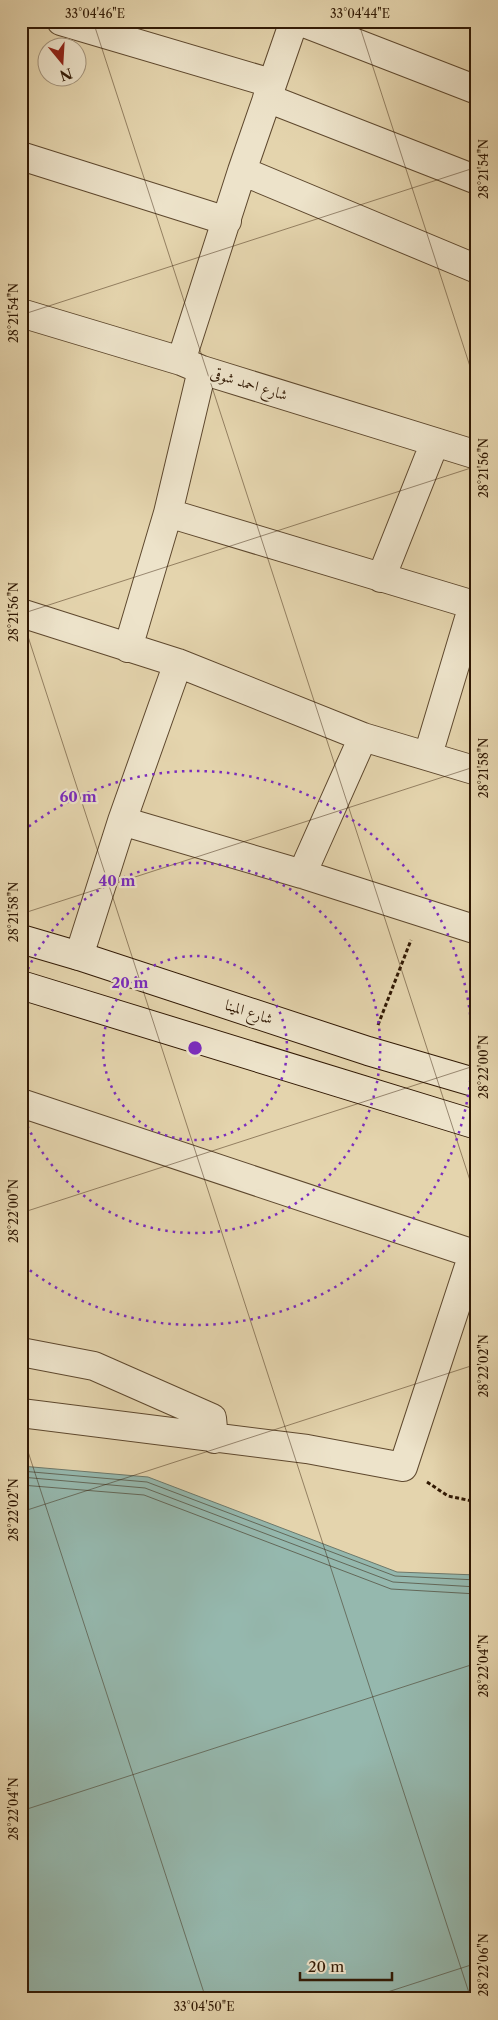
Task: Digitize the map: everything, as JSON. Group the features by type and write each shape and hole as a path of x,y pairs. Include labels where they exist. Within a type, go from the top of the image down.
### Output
{"street":[{"path":"61,21 269,90 477,180"},
{"path":"128,648 168,513 192,365 227,221 269,90 294,21"},
{"path":"299,21 477,90"},
{"path":"21,156 227,221"},
{"path":"242,171 477,270"},
{"name":"شارع احمد شوقى","path":"21,313 477,455"},
{"path":"382,578 435,442"},
{"path":"168,513 475,605 428,755"},
{"path":"21,613 178,663 363,737 477,771"},
{"path":"80,956 122,821 178,663"},
{"path":"302,874 363,737"},
{"path":"122,821 302,874 477,930"},
{"name":"شارع المينا","path":"21,939 80,956 368,1051 477,1083"},
{"path":"21,985 477,1125"},
{"path":"21,1103 475,1254 403,1467 307,1449 214,1439 21,1413"},
{"path":"21,1352 94,1366 212,1418 214,1439"}],"path":[{"path":"368,1051 422,913"},
{"path":"403,1467 448,1496 477,1502"}],"water":[{"path":"21,1466 148,1477 397,1572 477,1575 477,1999 21,1999"}]}
